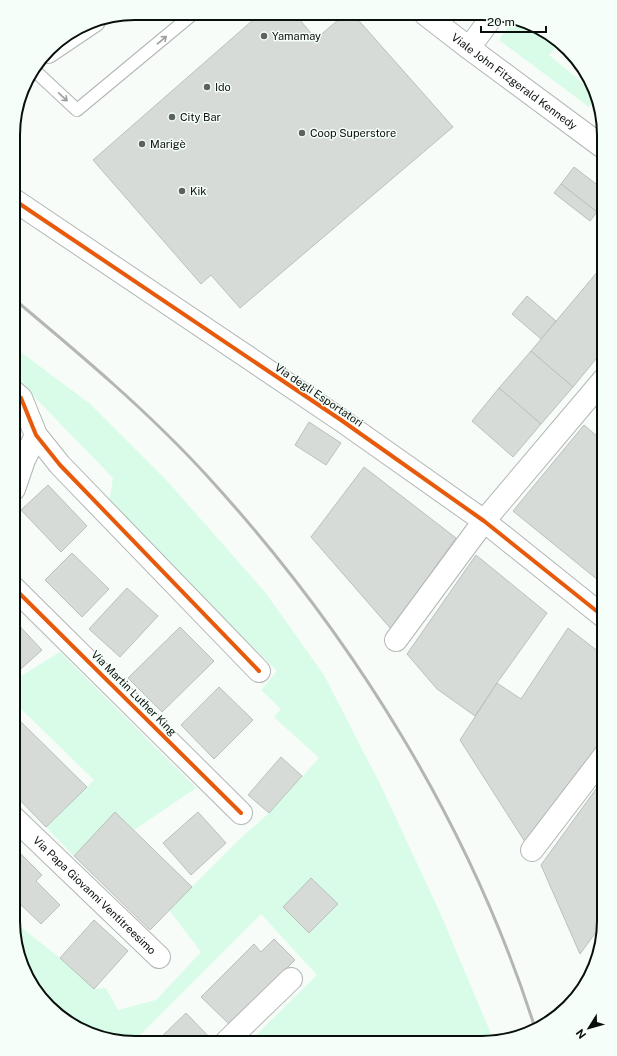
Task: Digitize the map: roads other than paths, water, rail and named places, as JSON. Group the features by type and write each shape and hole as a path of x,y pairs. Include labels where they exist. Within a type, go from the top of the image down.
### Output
{"street":[{"name":"Viale John Fitzgerald Kennedy","path":"433,20 597,143"},
{"path":"469,48 489,20"},
{"name":"Via degli Esportatori","path":"20,204 341,420 484,521 597,611"},
{"path":"396,640 484,521 597,387"},
{"path":"20,397 36,435 60,465 259,671"},
{"path":"20,472 36,435"},
{"name":"Via Martin Luther King","path":"20,593 241,813"},
{"path":"532,850 597,765"},
{"name":"Via Papa Giovanni Ventitreesimo","path":"20,824 159,956"},
{"path":"232,1036 291,979"}],"lane":[{"path":"38,74 77,110 186,20"}],"railway":[{"path":"20,304 115,386 186,454 262,539 312,602 358,668 402,736 441,806 477,878 508,952 533,1024"}],"place":[{"name":"Yamamay","path":"264,36"},
{"name":"Ido","path":"207,87"},
{"name":"City Bar","path":"172,117"},
{"name":"Coop Superstore","path":"302,133"},
{"name":"Marigè","path":"142,144"},
{"name":"Kik","path":"182,191"}]}
